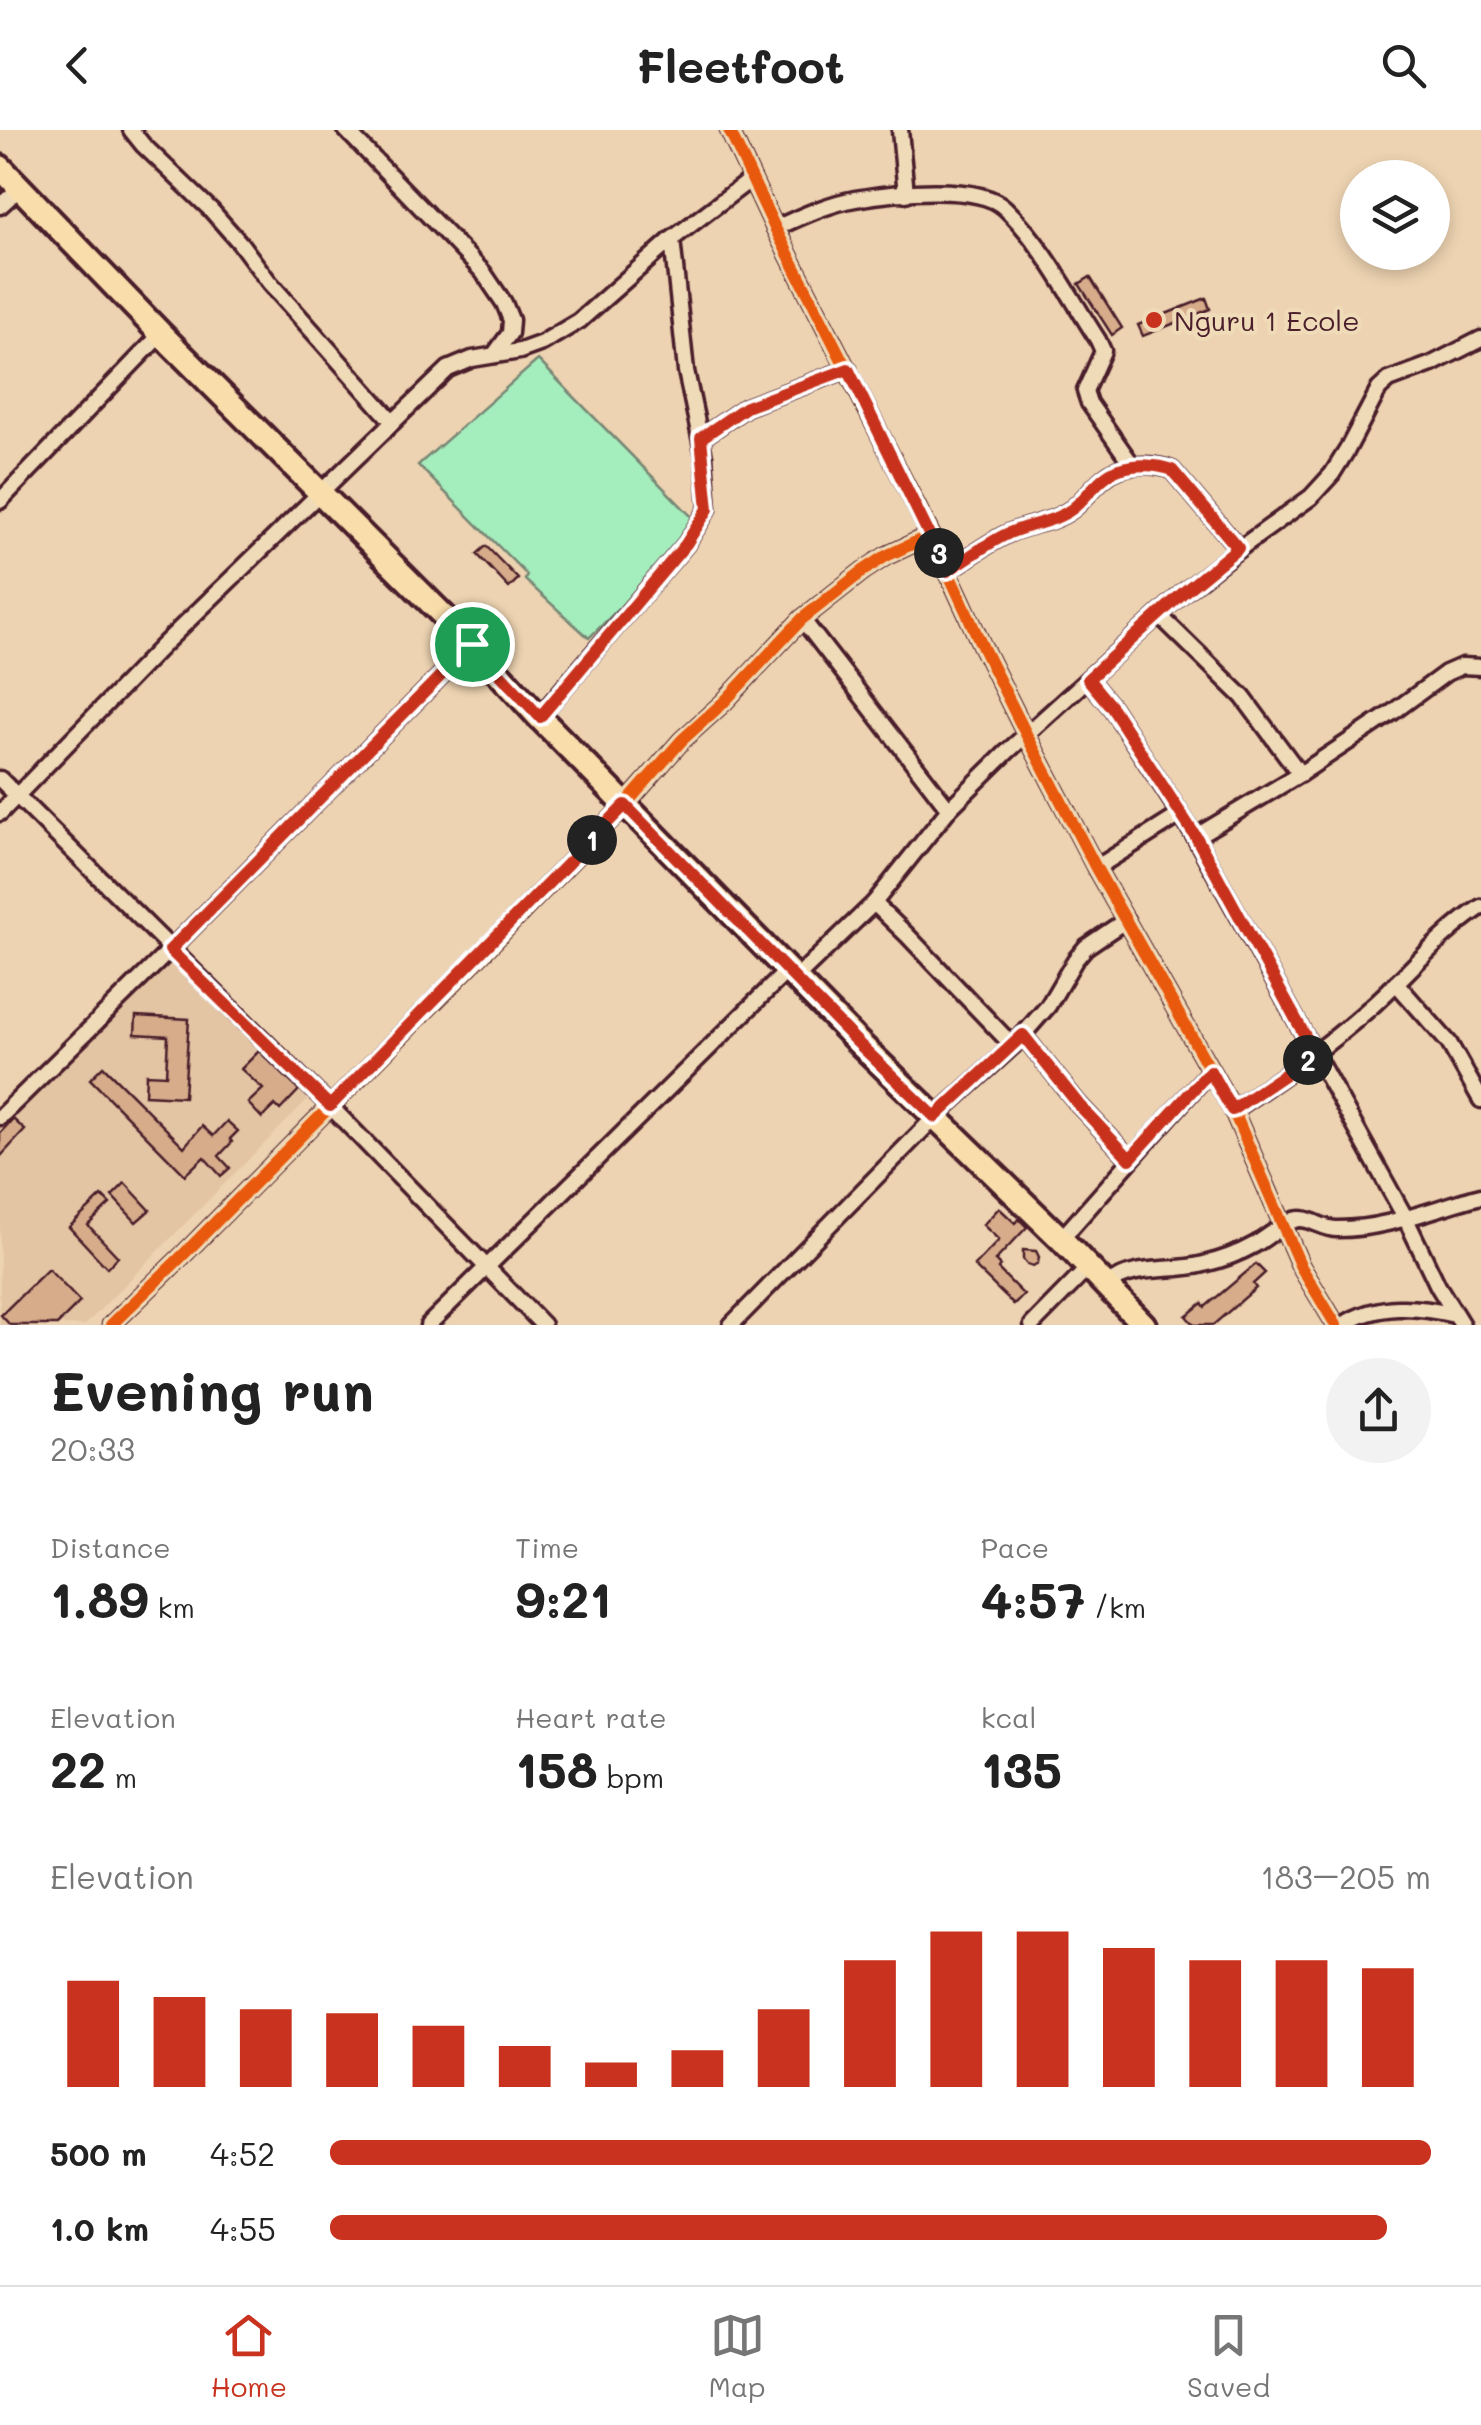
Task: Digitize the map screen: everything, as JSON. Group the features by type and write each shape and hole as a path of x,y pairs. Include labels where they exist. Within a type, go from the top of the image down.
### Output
{"main road":[{"path":"0,167 472,644 857,1042 1144,1325"}],"street":[{"path":"131,130 211,210 393,422"},
{"path":"346,130 483,272 504,303 510,333 494,356"},
{"path":"728,130 1026,734 1232,1110 1301,1267 1340,1325 1377,1310 1429,1309 1459,1320"},
{"path":"900,130 906,194"},
{"path":"0,813 165,643 448,369 472,358 520,351 542,343 580,321 672,240 751,179"},
{"path":"0,206 20,187"},
{"path":"775,228 810,212 853,200 906,194 967,192 987,196 1003,206 1034,244 1103,351 1085,391 1089,403 1133,466"},
{"path":"540,717 686,544 708,509 701,438 686,371 672,240"},
{"path":"0,501 162,334"},
{"path":"428,1325 792,974 874,903 950,809 1026,734 1238,548 1310,497 1332,474 1379,389 1389,380 1481,339"},
{"path":"701,438 746,407 848,369"},
{"path":"947,571 1005,534 1072,509 1109,474 1133,466 1159,465 1172,470 1238,548"},
{"path":"111,1325 330,1106 802,620 863,571 931,535"},
{"path":"1159,615 1243,697 1300,774"},
{"path":"802,620 950,809"},
{"path":"0,1117 472,644"},
{"path":"1196,837 1300,774 1446,673 1462,666 1481,667"},
{"path":"1088,679 1112,708 1196,837 1459,1320"},
{"path":"0,779 330,1106 542,1325"},
{"path":"1096,868 1180,814"},
{"path":"874,903 1018,1040 1130,1159"},
{"path":"1232,1110 1315,1054 1481,907"},
{"path":"731,1325 935,1117 1018,1040 1048,1006 1086,947 1126,920"},
{"path":"1396,983 1450,1044 1481,1100"},
{"path":"1061,1240 1210,1071"},
{"path":"1107,1285 1134,1272 1198,1266 1232,1256 1294,1220 1305,1219 1336,1230 1371,1226 1481,1196"},
{"path":"1032,1325 1088,1268"}],"shaded area":[{"path":"170,952 313,1094 85,1325 0,1325 0,1122"}],"green space":[{"path":"538,360 695,520 680,548 589,638 525,580 527,575 418,465"}],"building":[{"path":"1090,277 1122,328 1112,335 1079,284"},
{"path":"1206,298 1210,309 1143,336 1138,325"},
{"path":"486,546 518,579 509,588 477,554"},
{"path":"136,1016 189,1019 184,1097 145,1095 146,1074 166,1075 168,1036 135,1034"},
{"path":"259,1051 299,1090 280,1110 275,1105 262,1118 248,1103 263,1089 241,1069"},
{"path":"103,1066 184,1147 202,1126 213,1136 227,1121 238,1131 219,1156 230,1168 221,1176 204,1157 185,1175 90,1079"},
{"path":"13,1119 25,1130 0,1157 0,1133"},
{"path":"125,1183 150,1210 136,1222 112,1196"},
{"path":"102,1196 110,1204 88,1225 118,1257 107,1268 69,1227"},
{"path":"999,1208 1015,1223 1019,1219 1027,1227 995,1261 1024,1295 1014,1305 974,1266 999,1240 983,1225"},
{"path":"1023,1250 1036,1251 1038,1263 1027,1264"},
{"path":"1256,1264 1265,1273 1253,1284 1256,1288 1213,1325 1194,1325 1186,1316 1202,1303 1205,1307"},
{"path":"48,1269 80,1302 57,1325 10,1325 1,1315"}],"cycle path":[{"path":"729,130 1026,734 1096,868 1233,1110 1301,1267 1336,1325"},
{"path":"111,1325 478,957 802,619 886,556 931,535"}],"place":[{"name":"Nguru 1 Ecole","path":"1154,320"}],"route":[{"path":"848,369 947,571 1005,534 1072,509 1118,469 1159,465 1172,470 1238,548 1088,679 1112,708 1196,837 1315,1054 1232,1110 1210,1071 1130,1159 1079,1105 1023,1035 935,1117 625,805 330,1106 170,950 472,644 540,717 686,544 708,509 701,438 746,407 848,369"}]}
